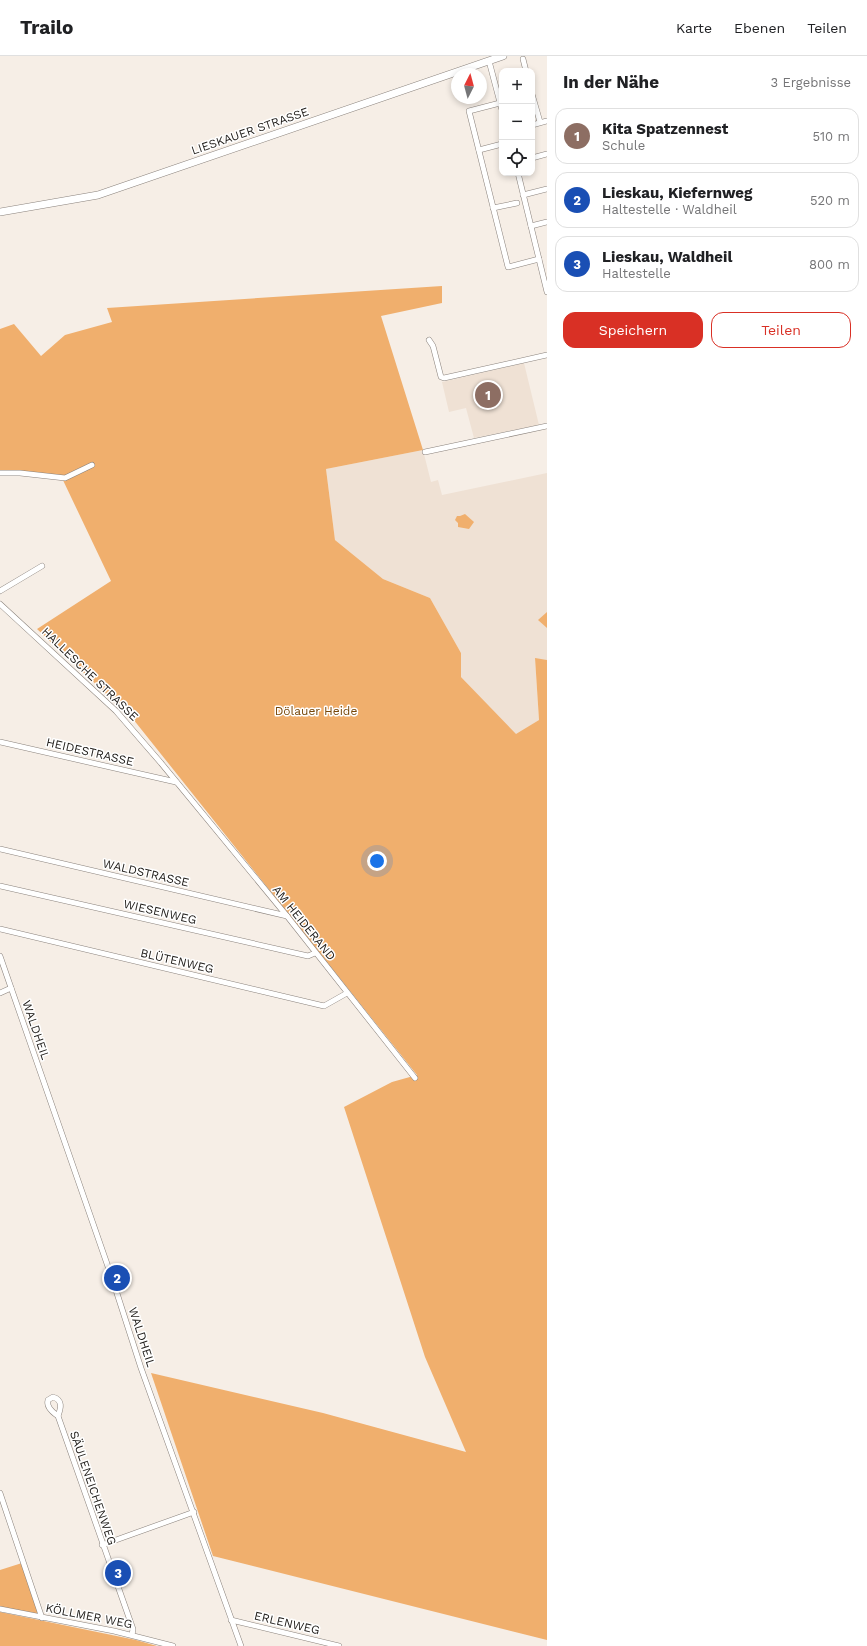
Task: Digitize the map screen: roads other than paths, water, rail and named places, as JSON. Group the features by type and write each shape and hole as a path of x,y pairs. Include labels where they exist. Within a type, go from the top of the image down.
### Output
{"street":[{"name":"LIESKAUER STRASSE","path":"0,212 98,195 502,56"},
{"path":"522,59 525,68"},
{"path":"489,60 499,99"},
{"path":"499,103 468,111 508,267 539,259"},
{"path":"535,104 540,122"},
{"path":"535,124 547,121"},
{"path":"479,150 499,145"},
{"path":"535,157 547,154"},
{"path":"519,176 547,292"},
{"path":"523,195 547,189"},
{"path":"493,208 518,203"},
{"path":"531,226 547,222"},
{"path":"429,340 433,346 442,376 444,378 547,355"},
{"path":"425,452 547,426"},
{"path":"0,473 20,473 65,478 92,465"},
{"path":"0,591 42,566"},
{"name":"HALLESCHE STRASSE","path":"0,604 116,711 176,782"},
{"name":"HEIDESTRASSE","path":"0,742 176,782"},
{"name":"AM HEIDERAND","path":"176,782 287,916 415,1078"},
{"name":"WALDSTRASSE","path":"0,849 287,916"},
{"name":"WIESENWEG","path":"0,886 308,956 315,953"},
{"name":"BLÜTENWEG","path":"0,929 324,1006 347,993"},
{"name":"WALDHEIL","path":"0,956 141,1368 241,1646"},
{"path":"0,993 11,988"},
{"name":"SÄULENEICHENWEG","path":"58,1416 102,1545 133,1629 132,1635"},
{"path":"0,1493 42,1618"},
{"path":"102,1545 194,1512"},
{"name":"KÖLLMER WEG","path":"0,1609 132,1635 173,1646"},
{"name":"ERLENWEG","path":"231,1620 339,1646"}],"place":[{"name":"Kita Spatzennest","path":"488,395"},
{"name":"Lieskau, Kiefernweg","path":"117,1278"},
{"name":"Lieskau, Waldheil","path":"118,1573"}],"park label":[{"name":"Dölauer Heide","path":"316,711"}]}
